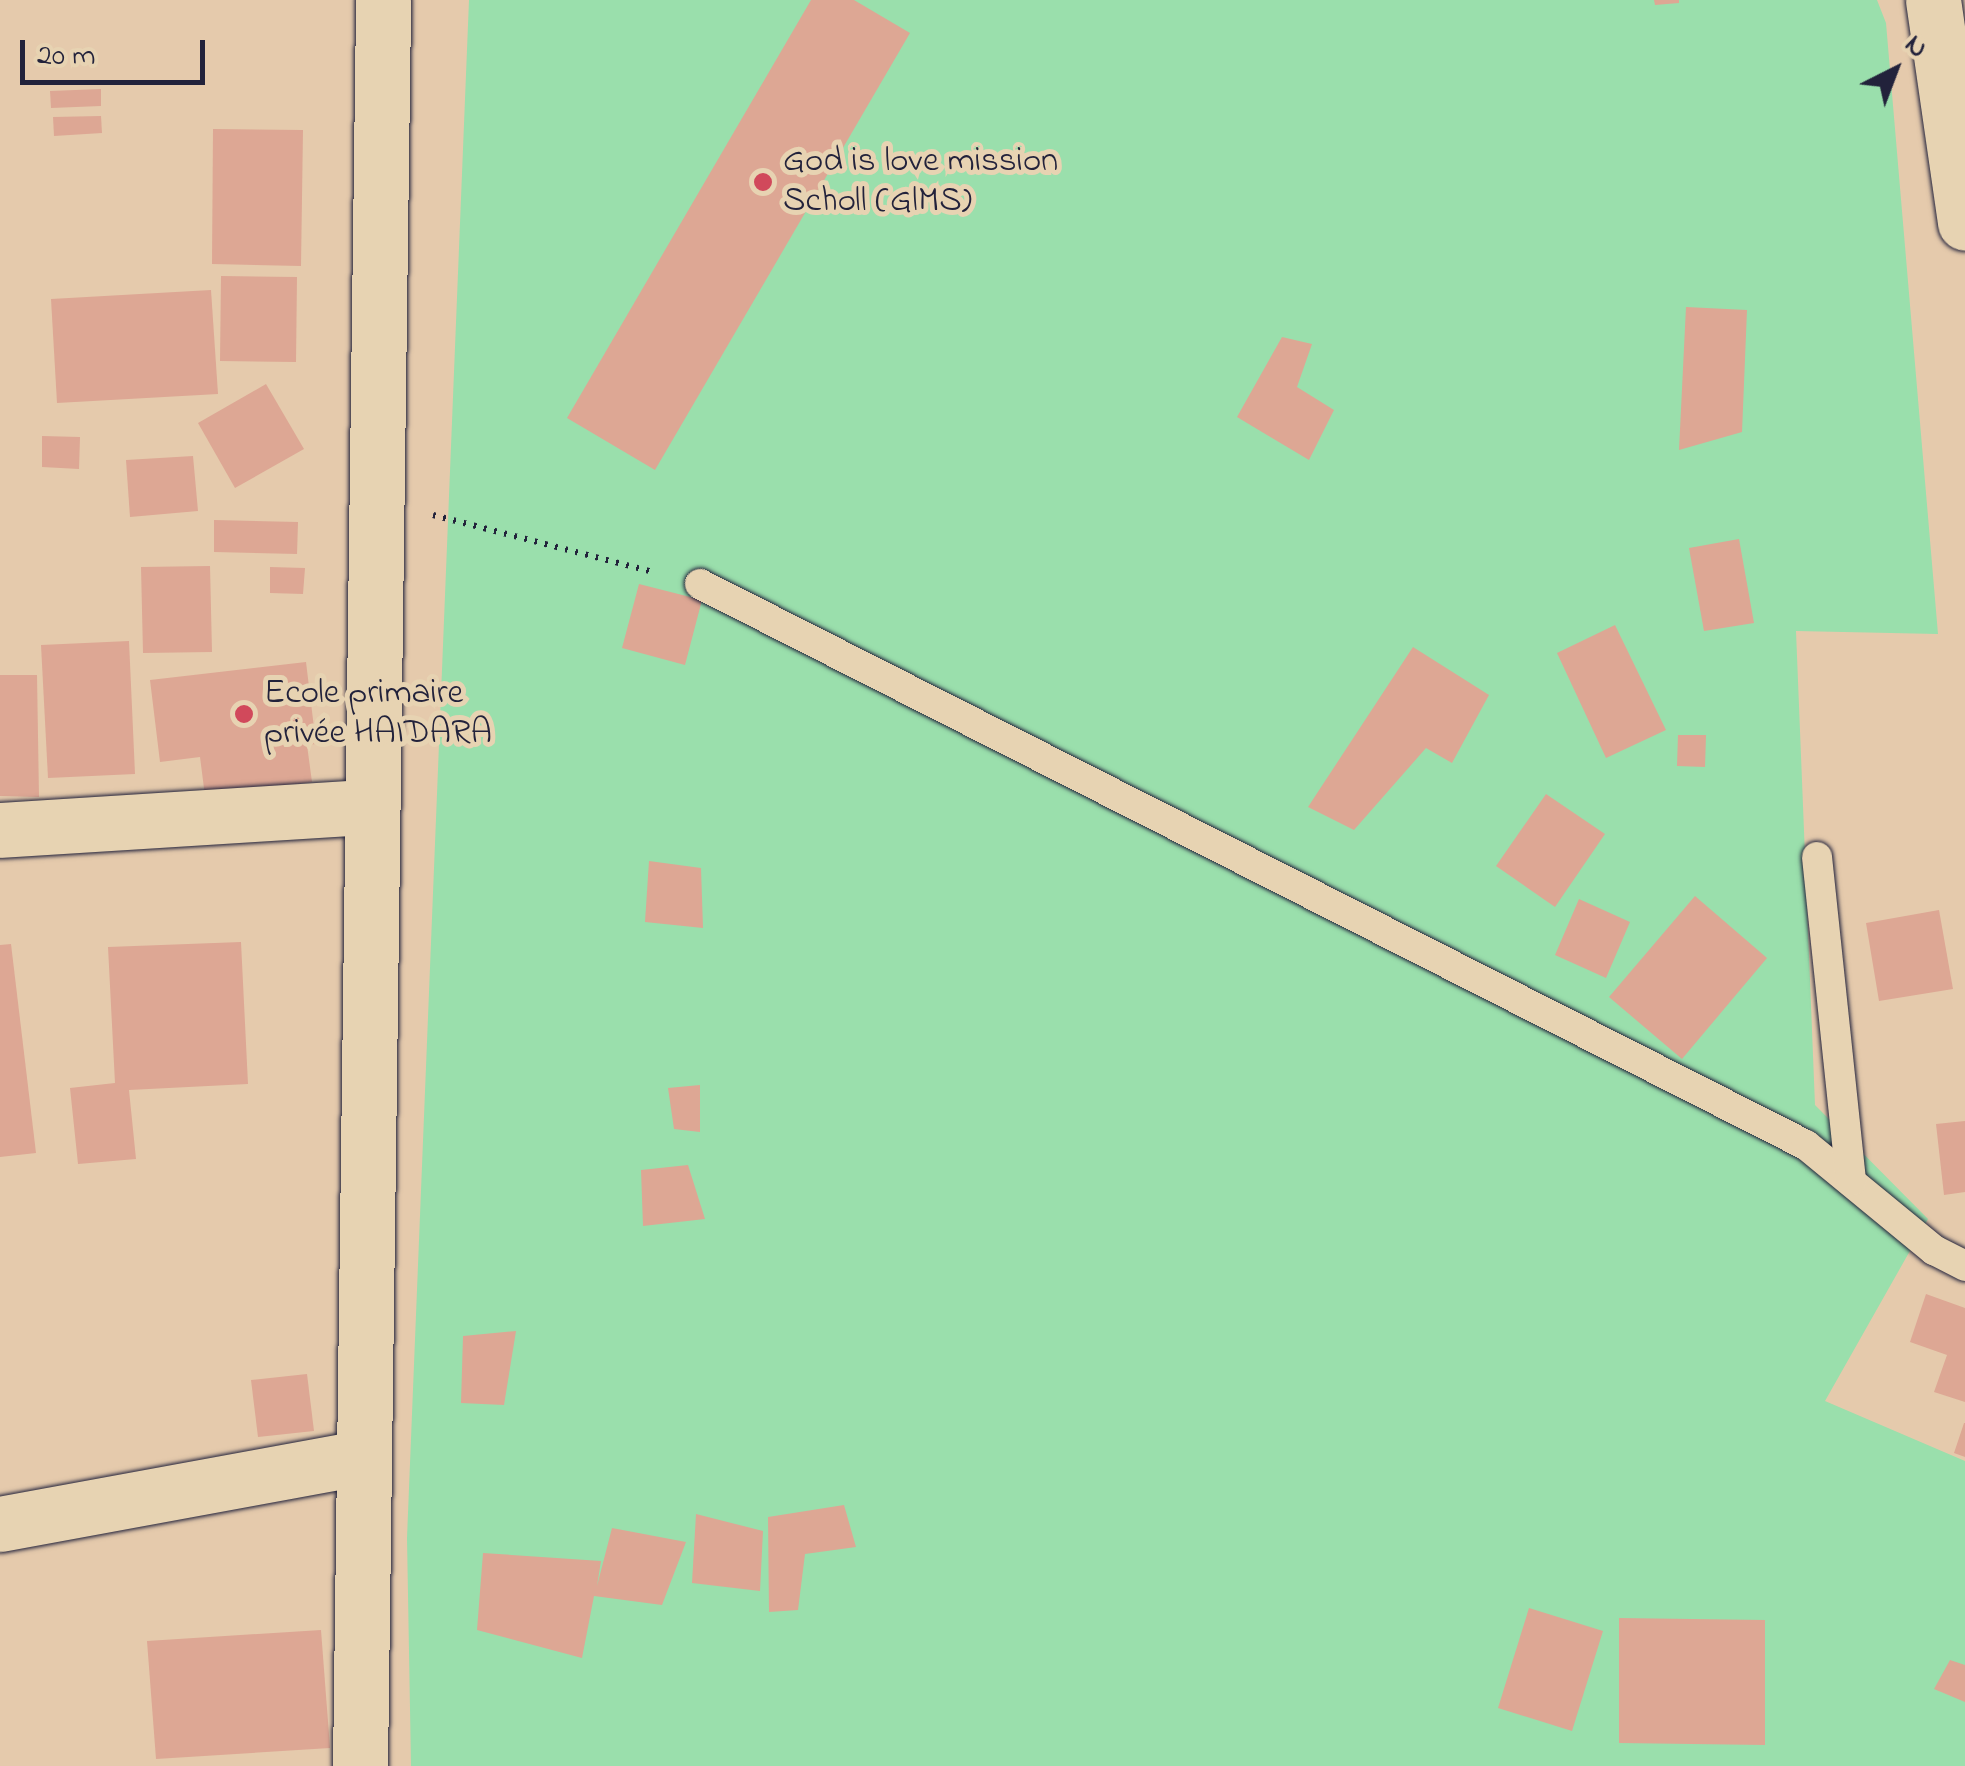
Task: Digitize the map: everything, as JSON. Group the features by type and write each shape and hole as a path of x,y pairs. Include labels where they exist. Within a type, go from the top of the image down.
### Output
{"street":[{"path":"360,1766 369,808 383,0"},
{"path":"1933,0 1965,223"},
{"path":"0,830 369,808"},
{"path":"0,1524 361,1458"}],"lane":[{"path":"700,584 1806,1146 1965,1266"},
{"path":"1818,857 1850,1181"}],"path":[{"path":"374,500 700,584"}],"green space":[{"path":"469,0 1877,0 1886,23 1938,634 1796,631 1815,1105 1928,1219 1825,1401 1965,1461 1965,1766 411,1766 407,1538"}],"building":[{"path":"811,0 854,0 910,33 655,470 567,418"},
{"path":"1654,0 1679,0 1679,3 1655,5"},
{"path":"101,89 101,106 51,108 50,91"},
{"path":"101,116 102,133 54,136 53,117"},
{"path":"213,129 303,130 301,266 212,264"},
{"path":"221,276 297,277 296,362 220,361"},
{"path":"211,290 218,394 57,403 51,299"},
{"path":"1686,307 1747,310 1742,432 1679,450"},
{"path":"1282,337 1312,344 1297,387 1334,410 1309,460 1237,417"},
{"path":"266,384 304,449 235,488 198,423"},
{"path":"42,436 80,437 79,469 42,467"},
{"path":"193,456 198,511 130,517 126,460"},
{"path":"214,520 298,522 297,554 214,552"},
{"path":"1739,539 1754,623 1704,631 1689,548"},
{"path":"210,566 212,652 143,653 141,567"},
{"path":"270,567 305,568 303,594 270,593"},
{"path":"639,584 702,600 685,665 622,648"},
{"path":"1615,625 1666,730 1606,758 1557,653"},
{"path":"129,641 135,774 48,778 41,645"},
{"path":"1413,647 1489,695 1452,763 1426,748 1354,830 1308,807"},
{"path":"306,662 316,744 307,745 312,782 205,796 200,757 160,762 150,680"},
{"path":"0,675 37,675 39,797 0,796"},
{"path":"1678,735 1706,735 1705,767 1677,766"},
{"path":"1546,794 1605,834 1555,907 1496,866"},
{"path":"649,861 701,868 703,928 645,922"},
{"path":"1695,896 1767,958 1682,1059 1609,997"},
{"path":"1579,899 1630,922 1606,978 1555,955"},
{"path":"1939,910 1953,989 1879,1001 1866,923"},
{"path":"241,942 248,1084 129,1090 136,1159 78,1164 70,1088 115,1083 108,947"},
{"path":"11,944 36,1153 0,1157 0,945"},
{"path":"700,1085 700,1132 674,1129 668,1088"},
{"path":"1965,1121 1965,1192 1944,1195 1936,1124"},
{"path":"688,1165 705,1219 643,1226 641,1170"},
{"path":"1926,1294 1965,1308 1965,1402 1934,1392 1947,1355 1910,1342"},
{"path":"516,1331 504,1405 461,1403 463,1336"},
{"path":"307,1374 314,1431 258,1437 251,1380"},
{"path":"1965,1423 1965,1457 1954,1453"},
{"path":"844,1505 856,1547 805,1554 798,1610 769,1612 768,1517"},
{"path":"696,1514 763,1531 760,1591 692,1583"},
{"path":"612,1528 686,1542 662,1605 594,1596 582,1658 477,1630 483,1553 601,1561 597,1586"},
{"path":"1529,1608 1603,1631 1572,1731 1498,1708"},
{"path":"1619,1618 1765,1620 1765,1745 1619,1743"},
{"path":"321,1630 330,1748 156,1759 147,1641"},
{"path":"1950,1660 1965,1665 1965,1702 1934,1689"}],"place":[{"name":"God is love mission Scholl (GlMS)","path":"763,182"},
{"name":"Ecole primaire privée HAIDARA","path":"244,714"}]}
